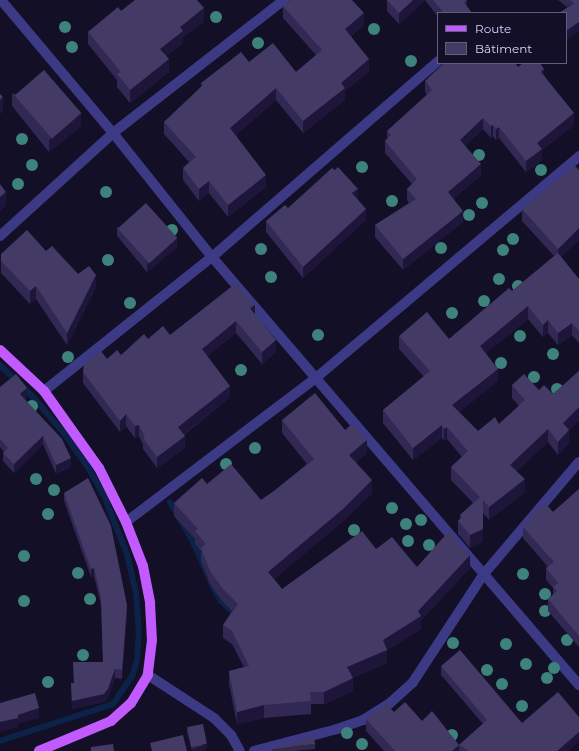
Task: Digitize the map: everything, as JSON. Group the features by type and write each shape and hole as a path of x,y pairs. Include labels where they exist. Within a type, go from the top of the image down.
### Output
{"main road":[{"path":"0,350 44,391 99,468 126,522 143,566 150,603 152,640 148,675 131,703 111,721 39,751"}],"street":[{"path":"1,0 113,134 212,257 317,377 483,576 579,685"},
{"path":"0,236 113,134 284,0"},
{"path":"44,391 212,257 437,62"},
{"path":"126,522 317,377 579,156"},
{"path":"254,751 363,720 390,703 413,682 483,576 579,462"},
{"path":"148,675 214,718 231,735 240,751"}],"building":[{"path":"135,0 197,0 204,8 180,27 183,31 160,49 169,59 130,90 117,74 121,72 88,32 118,7 121,11"},
{"path":"290,0 352,0 364,13 345,29 369,59 341,83 345,88 303,121 276,88 230,128 266,175 228,205 209,181 199,189 183,168 196,157 164,122 203,85 201,83 241,52 249,62 273,43 296,72 322,50 283,6"},
{"path":"387,0 413,0 399,13"},
{"path":"433,0 466,0 467,1 464,3 471,12 443,12"},
{"path":"570,0 579,0 579,22 567,30 567,12 560,12 574,3"},
{"path":"443,64 516,64 518,67 522,64 541,64 544,69 541,72 574,113 537,143 542,149 526,161 499,127 496,129 483,118 460,140 481,164 448,192 463,211 403,259 375,225 416,199 407,189 417,179 385,141 391,135 387,131 432,90 425,81"},
{"path":"44,70 81,113 52,139 15,96"},
{"path":"575,166 579,170 579,228 558,249 522,209"},
{"path":"338,167 358,189 352,193 366,209 303,267 266,221 285,205 288,208 332,168 335,170"},
{"path":"0,184 6,192 0,197"},
{"path":"146,203 177,238 149,263 118,228"},
{"path":"27,230 46,251 52,246 78,274 89,266 96,275 67,333 36,286 30,291 1,261 1,254"},
{"path":"558,253 579,279 579,331 572,323 558,333 548,320 543,325 528,306 480,346 498,369 452,405 478,431 495,417 499,424 525,400 512,385 524,374 539,390 544,385 553,394 579,371 579,407 563,423 569,430 558,442 548,429 510,465 525,479 489,507 483,500 483,529 470,535 458,521 462,517 460,515 480,497 451,467 468,451 447,427 444,429 442,425 413,448 383,410 430,371 399,336 427,312 449,339 509,288 512,291"},
{"path":"236,283 255,305 250,308 276,340 262,352 236,321 202,349 230,386 178,427 185,436 157,457 143,438 145,437 139,425 135,426 126,414 120,421 83,372 84,364 101,351 107,359 117,350 121,355 144,334 148,339 163,326 170,335"},
{"path":"16,374 27,388 20,394 62,439 71,458 56,465 43,436 14,464 3,453 8,448 0,439 0,387"},
{"path":"315,393 345,430 352,424 367,440 349,455 372,480 343,509 268,572 282,589 362,531 376,549 392,537 417,567 449,531 458,541 455,542 470,555 418,611 421,616 383,640 387,650 347,667 353,678 324,692 310,692 311,701 264,705 237,712 229,671 249,666 232,631 223,625 238,604 222,588 210,571 201,548 206,544 195,531 198,529 174,503 202,478 207,484 231,464 261,500 274,491 314,459 282,420"},
{"path":"88,478 111,526 127,605 122,670 115,669 108,689 104,694 72,701 71,683 74,683 73,662 103,662 101,597 94,568 91,569 64,493"},
{"path":"579,489 579,636 548,599 557,591 553,587 558,583 546,568 554,562 523,527 536,511 545,503 553,512"},
{"path":"460,650 522,723 558,692 579,717 579,732 557,751 469,751 459,745 487,720 441,666"},
{"path":"35,693 39,708 18,715 18,718 0,722 0,703"},
{"path":"405,702 422,721 432,711 459,745 452,751 395,751 366,719 386,703 394,712"},
{"path":"203,724 207,744 191,747 187,727"},
{"path":"183,735 187,751 152,751 150,743"},
{"path":"314,737 315,744 272,749 273,748"},
{"path":"113,744 114,751 91,751 91,747"}],"waterway":[{"path":"0,365 32,396 63,432 89,469 104,496 127,554 136,592 139,631 137,660 132,676 113,704 0,741"},
{"path":"170,502 193,542 214,589 221,601 234,613"}]}
